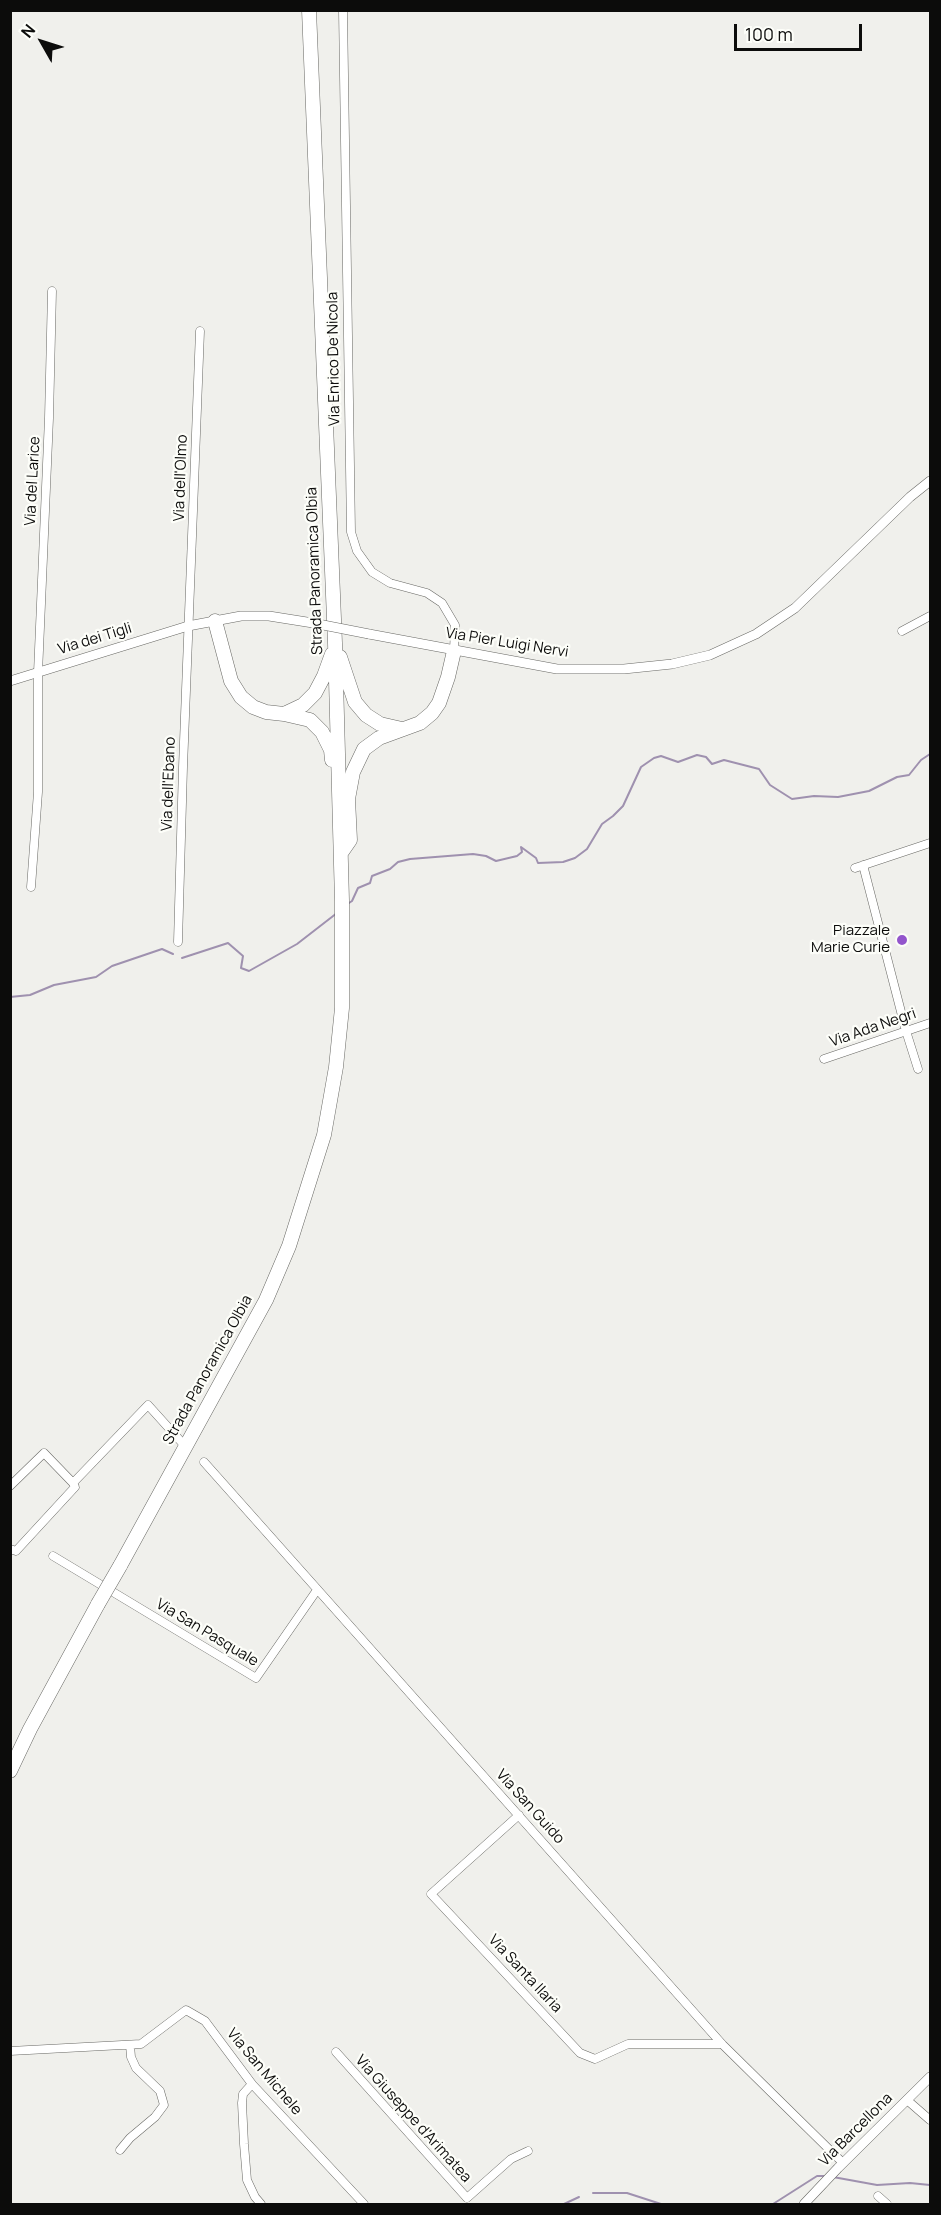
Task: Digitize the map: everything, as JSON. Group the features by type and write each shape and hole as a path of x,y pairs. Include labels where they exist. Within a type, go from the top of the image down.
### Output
{"highway":[{"name":"Strada Panoramica Olbia","path":"10,1771 30,1729 266,1300 300,1215 324,1135 336,1067 342,1008 344,954 335,643 309,10"},
{"path":"215,621 231,681 242,697 254,707 266,712 310,720 322,732 332,750 332,813 340,832"},
{"path":"335,643 355,702 366,716 380,724 403,730"},
{"path":"284,714 303,705 315,693 324,676 335,643"},
{"path":"341,855 350,840 348,799 353,772 364,749 379,738 420,723 432,713 439,703 454,651"}],"street":[{"name":"Via Enrico De Nicola","path":"343,10 351,532 357,551 372,572 390,583 427,593 442,603 455,625 454,651"},
{"name":"Via del Larice","path":"31,887 38,792 38,673 52,291"},
{"name":"Via dell'Olmo","path":"188,626 200,331"},
{"name":"Via Pier Luigi Nervi","path":"188,626 240,616 269,616 313,622 454,651 557,669 624,669 672,664 710,655 756,634 795,608 910,497 930,481"},
{"name":"Via Pier Luigi Nervi","path":"910,497 930,488"},
{"path":"902,631 930,617"},
{"name":"Via dei Tigli","path":"10,681 188,626"},
{"name":"Via dell'Ebano","path":"178,942 188,626"},
{"path":"855,868 930,843"},
{"path":"863,865 918,1069"},
{"name":"Via Ada Negri","path":"824,1059 930,1023"},
{"path":"73,1483 148,1405 185,1446"},
{"path":"10,1486 44,1453 75,1487 16,1551 10,1549"},
{"name":"Via San Guido","path":"204,1462 722,2044 841,2166"},
{"name":"Via San Pasquale","path":"53,1556 256,1678 318,1590"},
{"name":"Via Santa Ilaria","path":"519,1815 431,1894 580,2053 595,2059 628,2044 722,2044"},
{"name":"Via San Michele","path":"10,2051 141,2044 186,2010 205,2021 252,2084 364,2205"},
{"path":"120,2150 130,2138 155,2117 164,2105 160,2091 136,2068 131,2057 130,2045"},
{"name":"Via Giuseppe d'Arimatea","path":"336,2052 470,2202 511,2159 528,2151"},
{"name":"Via Barcellona","path":"804,2205 930,2078"},
{"path":"252,2084 243,2094 244,2144 247,2181 261,2205"},
{"path":"907,2100 930,2120"},
{"path":"878,2196 887,2205"}],"waterway":[{"path":"346,905 352,901 358,888 370,883 372,876 390,869 398,862 410,859 473,854 486,856 496,861 517,856 522,852 521,847 536,858 538,863 563,862 575,858 587,849 602,824 623,806 641,767 661,756 678,762 697,755 706,757 712,764 724,760 759,769 770,785 792,799 814,796 838,797 869,791 897,777 909,775 921,760 930,754"},
{"path":"182,958 228,943 243,956 241,968 249,971 297,944 337,913"},
{"path":"10,997 30,995 54,985 96,977 112,966 162,949 173,954"},
{"path":"773,2204 817,2176 827,2176"},
{"path":"833,2177 877,2185 910,2183 930,2185"},
{"path":"593,2193 627,2193 661,2204"},
{"path":"564,2204 579,2197"}],"place":[{"name":"Piazzale Marie Curie","path":"902,940"}]}
